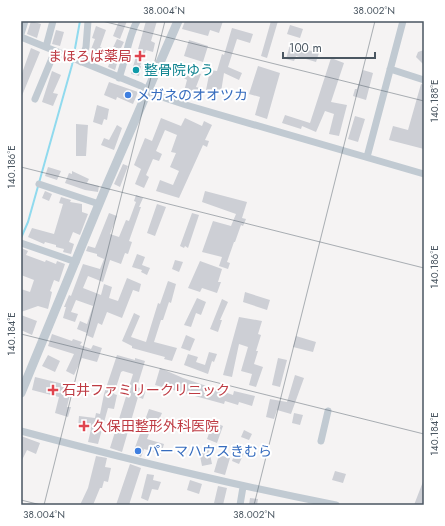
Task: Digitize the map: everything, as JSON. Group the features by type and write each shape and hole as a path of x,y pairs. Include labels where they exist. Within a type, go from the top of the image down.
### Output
{"street":[{"path":"25,21 21,36 141,86 149,91 186,105 424,174"},
{"path":"46,47 53,21"},
{"path":"81,62 86,47 88,21"},
{"path":"119,78 126,58 130,38 137,21"},
{"path":"21,392 99,204 178,21"},
{"path":"367,157 403,21"},
{"path":"35,99 55,51"},
{"path":"390,69 424,80"},
{"path":"39,184 99,204"},
{"path":"21,243 76,262"},
{"path":"321,441 328,411"},
{"path":"21,431 148,465 336,505"},
{"path":"240,505 243,486"}],"building":[{"path":"31,21 41,24 37,38 27,34"},
{"path":"119,21 127,21 120,39 113,36"},
{"path":"146,21 157,21 151,41 155,43 153,52 146,50 140,66 139,76 131,74"},
{"path":"185,21 223,21 219,33 210,30 208,36 182,29"},
{"path":"271,21 278,21 267,58 261,56"},
{"path":"290,25 303,29 300,38 287,34"},
{"path":"96,26 106,30 100,47 103,48 98,61 88,57 95,39 92,38"},
{"path":"232,28 253,34 250,43 237,39 228,67 242,73 239,80 224,73 221,92 206,90 210,70 217,71 222,54 224,55"},
{"path":"56,30 64,32 60,46 52,44"},
{"path":"117,39 124,42 117,56 119,57 115,70 108,67 113,53 111,52"},
{"path":"189,40 208,46 203,62 184,56"},
{"path":"290,45 319,53 316,62 296,56 294,61 286,59"},
{"path":"31,48 40,52 21,98 21,76"},
{"path":"424,50 424,65 416,57 418,52"},
{"path":"331,58 344,63 331,102 347,105 339,136 329,134 334,114 325,111 316,132 302,126 301,129 282,123 285,115 310,123"},
{"path":"258,66 280,73 267,119 255,115 260,97 249,94"},
{"path":"187,69 201,74 196,87 200,88 197,99 183,95 187,80 184,78"},
{"path":"363,70 373,73 366,100 353,96 355,89 357,89"},
{"path":"52,71 61,75 53,93 58,94 53,106 42,102"},
{"path":"109,82 138,92 133,104 117,97 116,100 104,95"},
{"path":"421,84 424,85 424,149 389,140 393,126 408,130"},
{"path":"97,105 109,109 107,120 104,119 102,125 93,122"},
{"path":"355,116 365,119 358,142 348,139"},
{"path":"161,118 181,126 185,118 202,126 204,121 212,125 205,140 209,141 207,147 203,145 179,198 156,191 160,180 173,185 179,171 170,167 176,153 171,152 177,135 165,130 156,151 162,154 159,161 153,159 146,175 149,177 144,188 135,184 141,169 134,165 145,138 152,141"},
{"path":"76,124 88,125 86,156 76,156"},
{"path":"117,125 122,128 114,150 101,145 104,138 109,140"},
{"path":"123,164 128,166 120,187 114,184"},
{"path":"48,167 61,171 57,180 45,176"},
{"path":"72,171 89,179 87,183 99,186 98,192 85,190 65,183 69,173 72,174"},
{"path":"45,191 52,194 49,201 42,198"},
{"path":"205,191 247,202 242,218 246,219 243,226 241,225 234,242 227,262 230,263 228,269 219,266 222,257 202,252 213,221 231,226 236,214 202,202"},
{"path":"136,195 143,198 129,241 132,242 128,254 125,253 121,264 110,260 103,282 88,276 83,288 101,295 104,284 112,287 109,298 118,301 127,278 141,284 139,292 133,290 122,318 107,312 102,325 98,323 93,338 86,335 87,333 77,329 80,321 87,324 93,306 76,300 71,312 78,314 75,322 63,318 66,307 64,307 69,295 71,296 83,264 100,269 104,259 97,256 97,254 86,251 88,246 95,248 109,213 117,216 110,234 119,237 126,220 129,221 136,202 134,201"},
{"path":"61,197 71,200 70,202 82,204 82,212 88,214 80,235 73,232 69,242 74,244 71,254 63,252 64,249 56,247 56,245 45,242 44,244 28,237 32,228 54,234 63,204 59,203"},
{"path":"157,204 166,207 155,236 147,233"},
{"path":"192,213 199,215 188,248 185,246 184,248 180,246"},
{"path":"21,248 28,251 26,255 45,262 46,260 56,264 57,261 65,264 59,282 54,280 50,291 52,292 48,309 38,306 21,312 21,289 30,292 34,280 21,275"},
{"path":"137,254 145,257 142,265 150,268 147,275 141,272 142,270 132,267"},
{"path":"175,260 183,262 179,272 172,269"},
{"path":"200,261 222,269 218,282 221,282 217,293 202,288 200,292 188,288"},
{"path":"168,281 176,284 171,303 169,302 163,320 161,320 154,342 177,348 172,361 164,359 165,357 132,348 132,346 122,341 134,313 140,316 131,337 146,342 158,303 160,304"},
{"path":"245,292 270,300 267,310 243,302"},
{"path":"197,298 206,302 201,315 196,313 191,327 184,325"},
{"path":"222,299 228,302 220,320 222,320 218,332 210,329"},
{"path":"21,315 37,321 32,335 21,330"},
{"path":"239,317 262,321 258,334 261,335 254,364 263,367 256,387 249,385 252,374 241,371 248,347 239,344 232,377 223,375"},
{"path":"52,334 72,341 73,339 82,342 80,345 91,349 93,345 102,348 97,362 82,358 74,375 66,371 74,354 48,346"},
{"path":"186,335 195,339 190,351 181,348"},
{"path":"296,336 316,342 313,352 293,347"},
{"path":"209,352 217,354 214,362 212,361 208,374 184,365 188,354 198,357 196,362 205,365"},
{"path":"48,355 60,361 55,372 42,366"},
{"path":"117,355 145,361 137,387 146,390 143,399 138,397 122,452 110,448 133,374 123,371 121,372 114,394 117,395 114,409 108,408 98,444 88,442 91,429 78,428 79,416 95,418 96,413 100,414 104,394"},
{"path":"278,358 287,360 280,387 272,385"},
{"path":"160,368 183,378 233,395 234,391 255,396 252,406 239,402 238,405 225,401 224,404 155,385"},
{"path":"295,375 304,378 291,414 277,410 274,419 266,417 270,399 287,402"},
{"path":"35,377 72,386 67,407 71,407 68,417 55,413 59,397 32,390"},
{"path":"149,409 162,413 158,422 154,421 147,439 164,444 161,454 144,449 141,457 133,453"},
{"path":"294,413 303,415 300,425 292,423"},
{"path":"213,422 223,426 217,443 207,439"},
{"path":"244,430 252,434 249,440 241,437"},
{"path":"21,436 40,443 36,454 27,450 21,462"},
{"path":"209,449 212,464 202,466 199,451"},
{"path":"236,450 244,453 239,464 232,461"},
{"path":"219,455 230,458 225,475 214,472"},
{"path":"96,456 107,458 105,467 111,468 108,482 104,481 93,505 80,505 88,488"},
{"path":"130,464 141,468 129,505 116,505"},
{"path":"335,471 346,474 343,483 332,480"},
{"path":"147,474 154,475 153,480 161,482 158,490 152,489 148,501 141,498"},
{"path":"424,479 424,505 414,505"},
{"path":"190,480 202,484 199,494 187,490"},
{"path":"218,486 227,488 223,505 214,503"},
{"path":"250,498 258,499 257,505 249,505"}],"waterway":[{"path":"21,238 28,222 72,65 80,21"}],"place":[{"name":"まほろば薬局","path":"140,56"},
{"name":"整骨院ゆう","path":"136,70"},
{"name":"メガネのオオツカ","path":"128,95"},
{"name":"石井ファミリークリニック","path":"53,390"},
{"name":"久保田整形外科医院","path":"84,426"},
{"name":"パーマハウスきむら","path":"138,451"}]}
